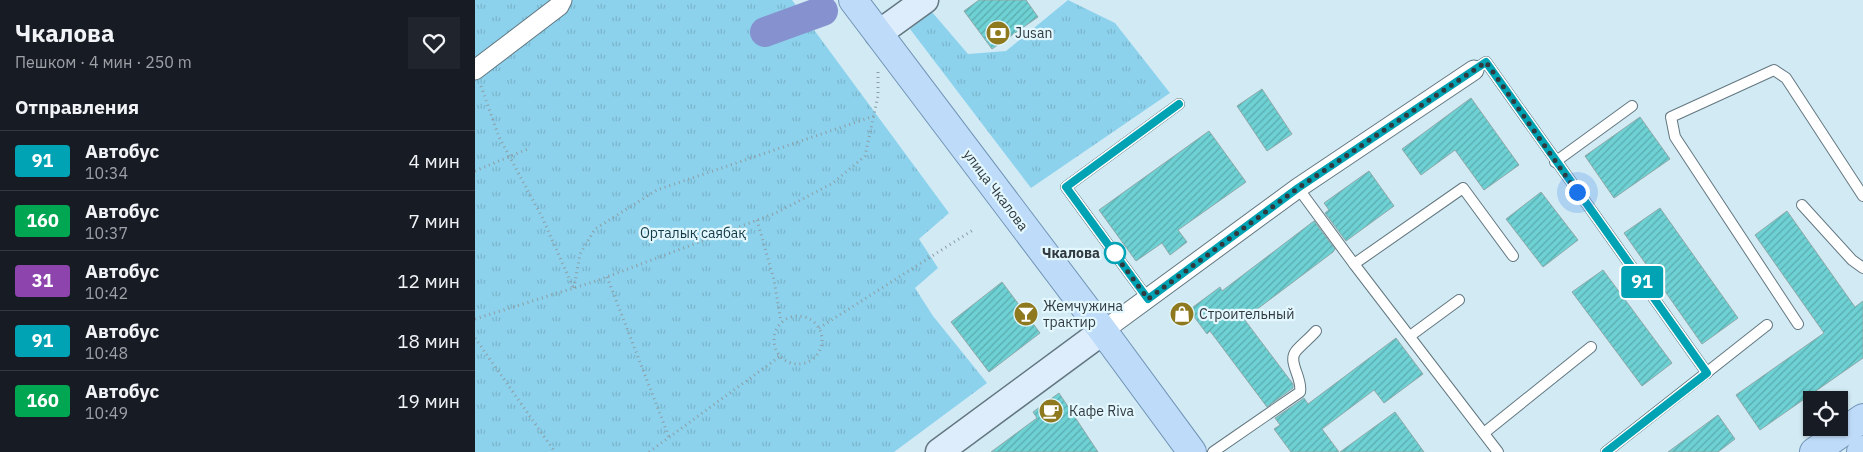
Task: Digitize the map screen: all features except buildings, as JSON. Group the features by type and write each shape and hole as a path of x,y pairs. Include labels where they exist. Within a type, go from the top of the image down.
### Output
{"main road":[{"name":"улица Чкалова","path":"853,0 1103,331 1191,452"},
{"path":"878,34 925,0"},
{"path":"939,452 1103,331"},
{"path":"1814,452 1863,418"}],"street":[{"path":"476,69 559,6 562,0"},
{"path":"1103,331 1298,188 1474,70"}],"lane":[{"path":"1474,70 1486,62 1555,162 1707,373"},
{"path":"1798,324 1675,137 1671,117 1774,70 1786,78 1863,196"},
{"path":"1148,299 1066,187 1179,104"},
{"path":"1555,162 1632,106"},
{"path":"1298,188 1498,452"},
{"path":"1354,264 1463,188 1513,256"},
{"path":"1802,205 1852,260 1863,268"},
{"path":"1410,336 1459,300"},
{"path":"1606,452 1767,325"},
{"path":"1213,452 1300,392 1301,384 1293,359 1295,352 1316,332"},
{"path":"1483,433 1591,347"}],"path":[{"path":"475,319 607,277 776,213 833,183 865,156 878,96 878,34"},
{"path":"476,69 499,137 542,217 573,288"},
{"path":"573,288 580,254 595,229 657,190 874,116"},
{"path":"475,171 530,148"},
{"path":"757,220 774,280 781,322"},
{"path":"819,328 973,230"},
{"path":"607,277 669,437"},
{"path":"793,316 805,316 817,324 822,335 822,348 815,359 803,365 790,364 779,357 773,345 774,332 781,322 793,316"},
{"path":"475,338 555,452"},
{"path":"649,452 779,357"}],"green space":[{"name":"Орталық саябақ","path":"475,0 792,0 949,213 919,239 938,268 915,288 933,316 987,383 894,452 475,452"},
{"path":"1068,0 1115,23 1170,93 1031,188 910,29 932,12 968,54 1006,51"}],"waterway":[{"path":"765,32 823,11"}],"bus line":[{"name":"91","path":"1179,104 1066,187 1148,299 1298,188 1486,62 1707,373 1606,452"}],"place":[{"name":"Jusan","path":"998,33"},
{"name":"Чкалова","path":"1115,253"},
{"name":"Жемчужина трактир","path":"1026,314"},
{"name":"Строительный","path":"1182,314"},
{"name":"Кафе Riva","path":"1051,411"}],"route":[{"path":"1115,253 1113,252 1148,299 1298,188 1486,62 1577,192"}]}
